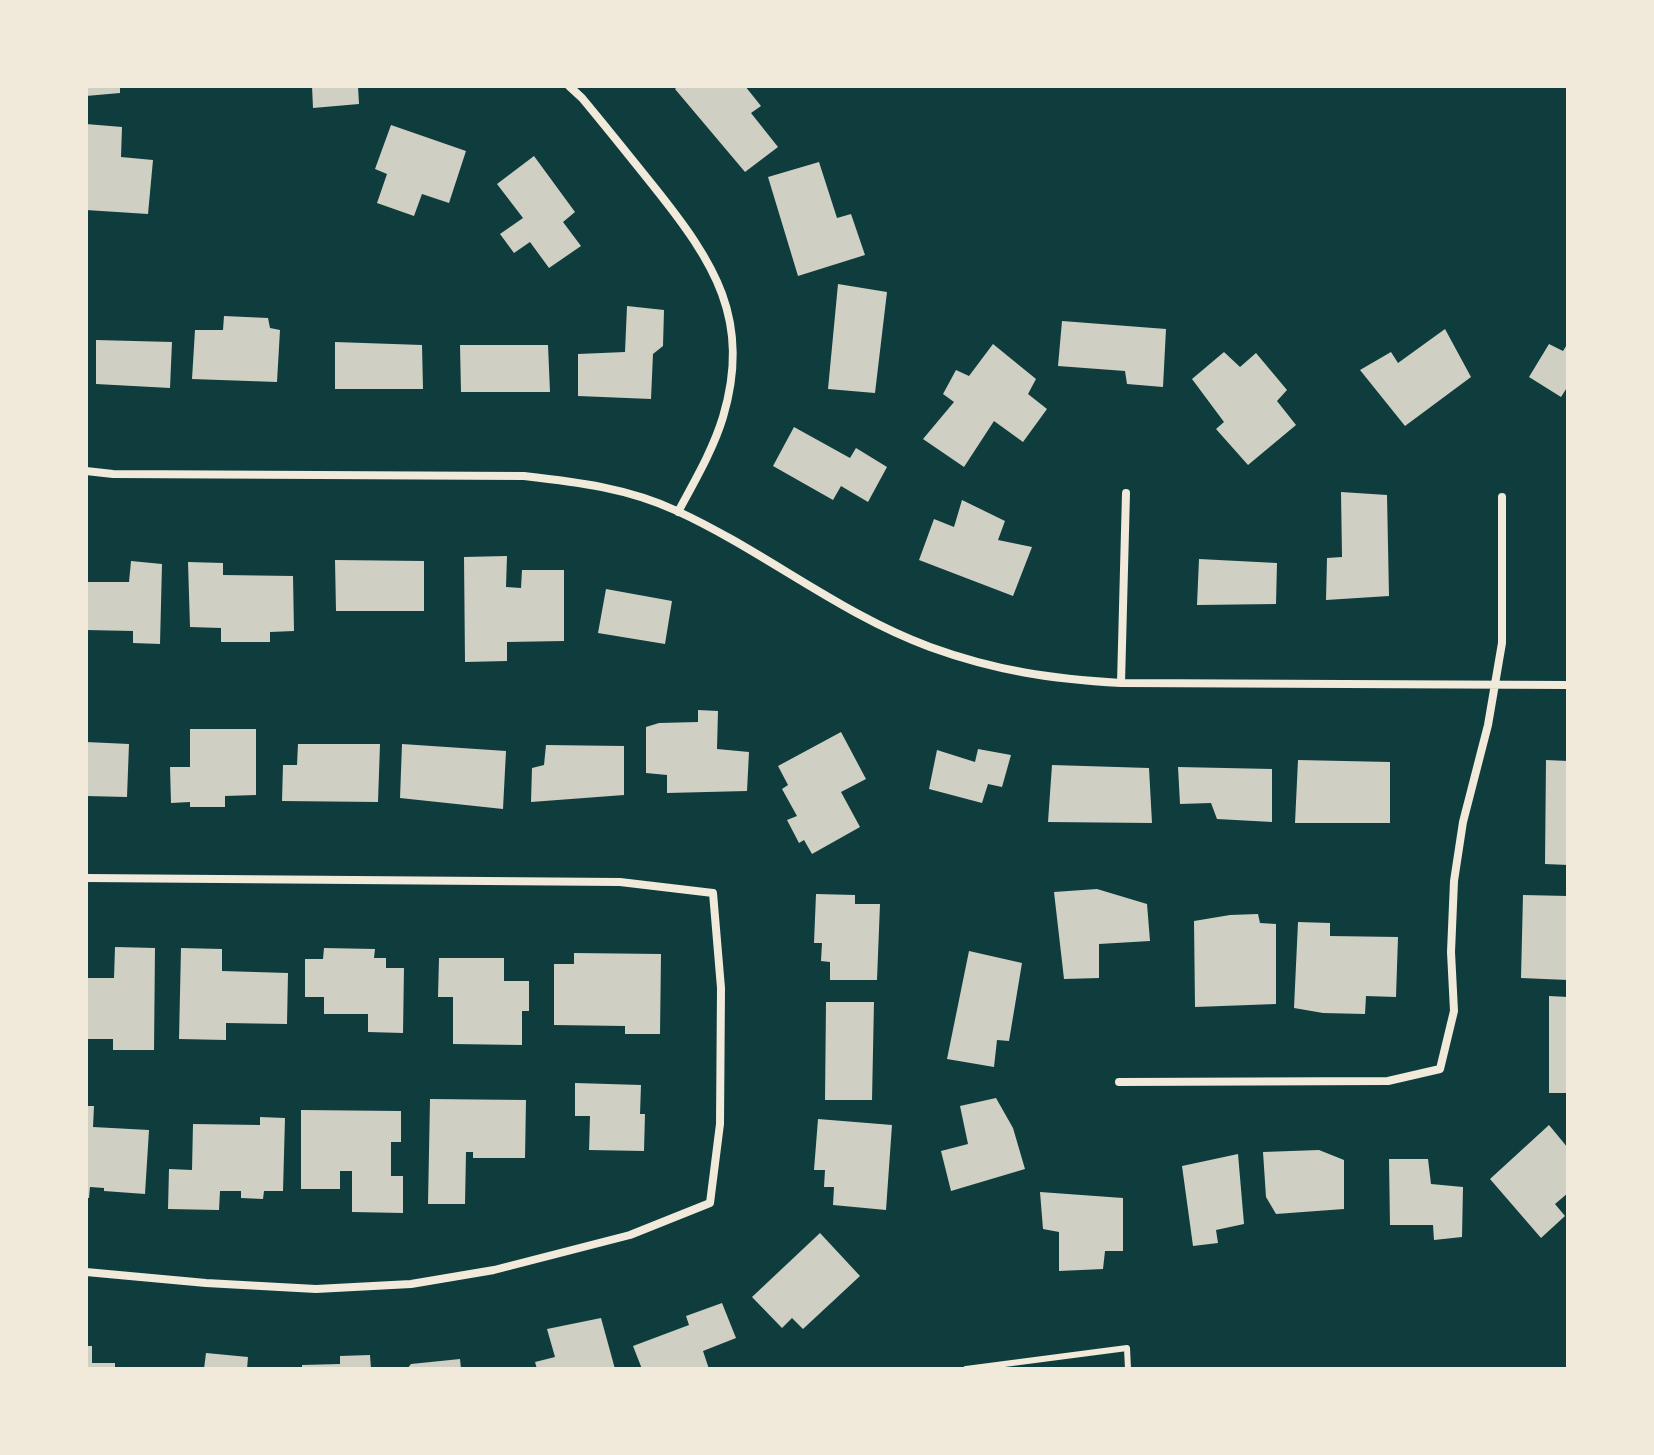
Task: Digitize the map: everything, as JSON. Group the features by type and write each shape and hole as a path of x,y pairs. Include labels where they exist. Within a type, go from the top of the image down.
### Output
{"street":[{"path":"569,86 692,234 713,268 727,304 733,342 731,381 722,419 678,512"},
{"path":"86,471 113,474 524,476 590,483 640,496 678,512 859,614 927,646 987,666 1051,679 1121,683 1568,685"},
{"path":"1121,683 1126,493"},
{"path":"1119,1082 1388,1081 1440,1069 1454,1011 1451,952 1454,881 1463,822 1488,725 1502,643 1502,497"},
{"path":"86,878 620,882 713,893 721,988 720,1124 710,1203 630,1235 494,1270 411,1284 316,1289 86,1272"}],"lane":[{"path":"966,1369 1127,1348 1128,1369"}],"building":[{"path":"86,86 120,86 120,93 86,96"},
{"path":"312,86 358,86 359,104 313,108"},
{"path":"678,86 745,86 761,106 751,113 778,147 745,172 675,89"},
{"path":"86,124 122,127 121,157 153,160 148,214 86,210"},
{"path":"391,125 466,151 449,203 422,194 414,216 377,203 387,174 375,169"},
{"path":"534,156 575,212 563,222 581,246 549,268 530,242 514,253 500,234 523,218 497,184"},
{"path":"819,162 837,218 851,214 865,255 798,276 768,177"},
{"path":"838,284 887,292 875,393 828,389"},
{"path":"627,306 664,310 663,346 653,354 651,399 578,396 578,354 625,352"},
{"path":"224,316 268,318 270,328 280,330 277,382 192,379 195,330 223,330"},
{"path":"1062,321 1166,329 1163,387 1127,384 1125,371 1058,366"},
{"path":"1445,329 1471,377 1405,426 1360,370 1391,352 1398,363"},
{"path":"96,340 172,342 170,388 96,384"},
{"path":"335,342 422,345 423,389 335,389"},
{"path":"1568,343 1568,386 1561,397 1529,377 1549,344 1563,351"},
{"path":"993,344 1036,379 1028,394 1047,409 1023,442 994,421 964,467 923,439 954,402 943,394 956,370 969,376"},
{"path":"460,345 548,345 550,392 461,392"},
{"path":"1224,352 1240,367 1256,353 1287,390 1277,401 1296,425 1248,465 1216,429 1224,422 1192,379"},
{"path":"794,427 850,458 856,448 887,467 868,502 841,486 833,500 773,466"},
{"path":"1341,492 1387,495 1389,596 1326,600 1327,558 1342,557"},
{"path":"962,500 1005,521 998,540 1032,547 1013,596 919,560 934,519 954,527"},
{"path":"507,556 506,587 521,588 522,570 564,570 564,641 507,642 507,661 465,662 464,557"},
{"path":"1199,559 1277,563 1276,604 1197,605"},
{"path":"335,560 424,561 424,611 336,611"},
{"path":"131,561 162,564 160,644 133,643 133,631 86,630 86,582 129,582"},
{"path":"188,562 223,563 223,575 293,576 294,631 270,632 270,642 221,642 221,628 190,627"},
{"path":"606,589 672,601 665,644 598,633"},
{"path":"698,710 718,711 717,749 749,752 747,791 667,793 667,775 646,773 646,727 659,723 698,722"},
{"path":"190,729 256,729 256,795 225,796 225,807 190,807 190,802 171,803 170,767 190,767"},
{"path":"841,732 866,779 841,792 860,827 812,854 804,840 799,843 787,820 797,816 782,789 788,785 778,766"},
{"path":"86,742 129,744 127,797 86,796"},
{"path":"298,744 380,744 378,802 282,801 283,765 297,765"},
{"path":"402,744 506,751 503,809 400,798"},
{"path":"546,745 624,746 624,795 531,802 532,768 544,765"},
{"path":"978,749 1011,755 1002,787 988,784 982,803 929,789 937,750 975,762"},
{"path":"1298,760 1390,762 1390,823 1295,823"},
{"path":"1546,760 1568,761 1568,865 1545,864"},
{"path":"1052,765 1149,768 1152,823 1048,822"},
{"path":"1178,767 1272,769 1272,822 1217,819 1211,803 1180,804"},
{"path":"1097,889 1147,904 1150,941 1099,944 1099,978 1064,979 1054,892"},
{"path":"816,894 855,895 855,904 880,904 877,980 830,980 830,962 821,961 822,943 814,943"},
{"path":"1523,895 1568,896 1568,980 1521,978"},
{"path":"1258,914 1260,923 1276,924 1276,1004 1195,1007 1194,921"},
{"path":"1298,922 1330,923 1330,936 1398,937 1396,997 1366,996 1365,1014 1323,1013 1294,1008"},
{"path":"115,947 155,948 154,1050 113,1050 113,1039 86,1039 86,978 114,978"},
{"path":"181,948 222,949 222,971 288,973 287,1024 226,1023 226,1040 179,1039"},
{"path":"324,948 375,949 374,958 386,958 386,968 404,968 403,1033 368,1032 368,1014 324,1014 324,997 305,997 305,959 323,959"},
{"path":"969,951 1022,963 1009,1041 997,1040 994,1067 947,1059"},
{"path":"574,953 661,954 660,1034 625,1034 625,1026 554,1025 554,964 574,964"},
{"path":"439,958 504,958 504,981 529,981 529,1011 522,1011 522,1045 453,1044 453,997 438,997"},
{"path":"1549,996 1568,997 1568,1093 1549,1093"},
{"path":"826,1002 874,1002 872,1100 825,1100"},
{"path":"575,1083 641,1085 640,1114 645,1114 644,1151 589,1150 590,1116 575,1116"},
{"path":"996,1098 1013,1128 1025,1169 951,1191 941,1151 968,1144 960,1106"},
{"path":"430,1099 526,1100 525,1158 473,1158 473,1152 466,1152 465,1204 428,1204"},
{"path":"86,1106 94,1106 93,1127 149,1130 145,1194 90,1187 89,1198 86,1198"},
{"path":"301,1110 401,1111 401,1142 391,1142 391,1176 403,1176 403,1213 352,1212 352,1171 340,1171 340,1189 301,1189"},
{"path":"260,1117 285,1118 283,1191 264,1191 263,1199 241,1198 241,1191 220,1191 219,1210 168,1209 169,1169 192,1170 193,1124 260,1125"},
{"path":"818,1119 892,1125 886,1210 833,1205 834,1187 824,1187 825,1170 814,1170"},
{"path":"1549,1125 1568,1148 1568,1193 1555,1204 1565,1216 1541,1238 1490,1179"},
{"path":"1319,1150 1344,1160 1344,1209 1276,1214 1266,1197 1263,1152"},
{"path":"1238,1154 1244,1224 1216,1230 1218,1243 1193,1246 1182,1166"},
{"path":"1389,1159 1428,1159 1431,1184 1463,1187 1462,1237 1434,1240 1433,1225 1390,1225"},
{"path":"1040,1192 1123,1198 1123,1251 1105,1251 1103,1269 1059,1271 1059,1232 1043,1229"},
{"path":"820,1233 860,1276 803,1329 792,1318 782,1328 752,1297"},
{"path":"722,1303 736,1338 703,1351 709,1369 642,1369 633,1346 689,1325 686,1316"},
{"path":"601,1318 615,1369 537,1369 535,1362 555,1357 547,1329"},
{"path":"86,1346 92,1346 92,1363 115,1363 115,1369 86,1369"},
{"path":"206,1353 248,1357 247,1369 204,1369"},
{"path":"370,1355 371,1369 302,1369 302,1365 340,1364 340,1356"},
{"path":"460,1359 461,1369 407,1369 411,1364"}]}
